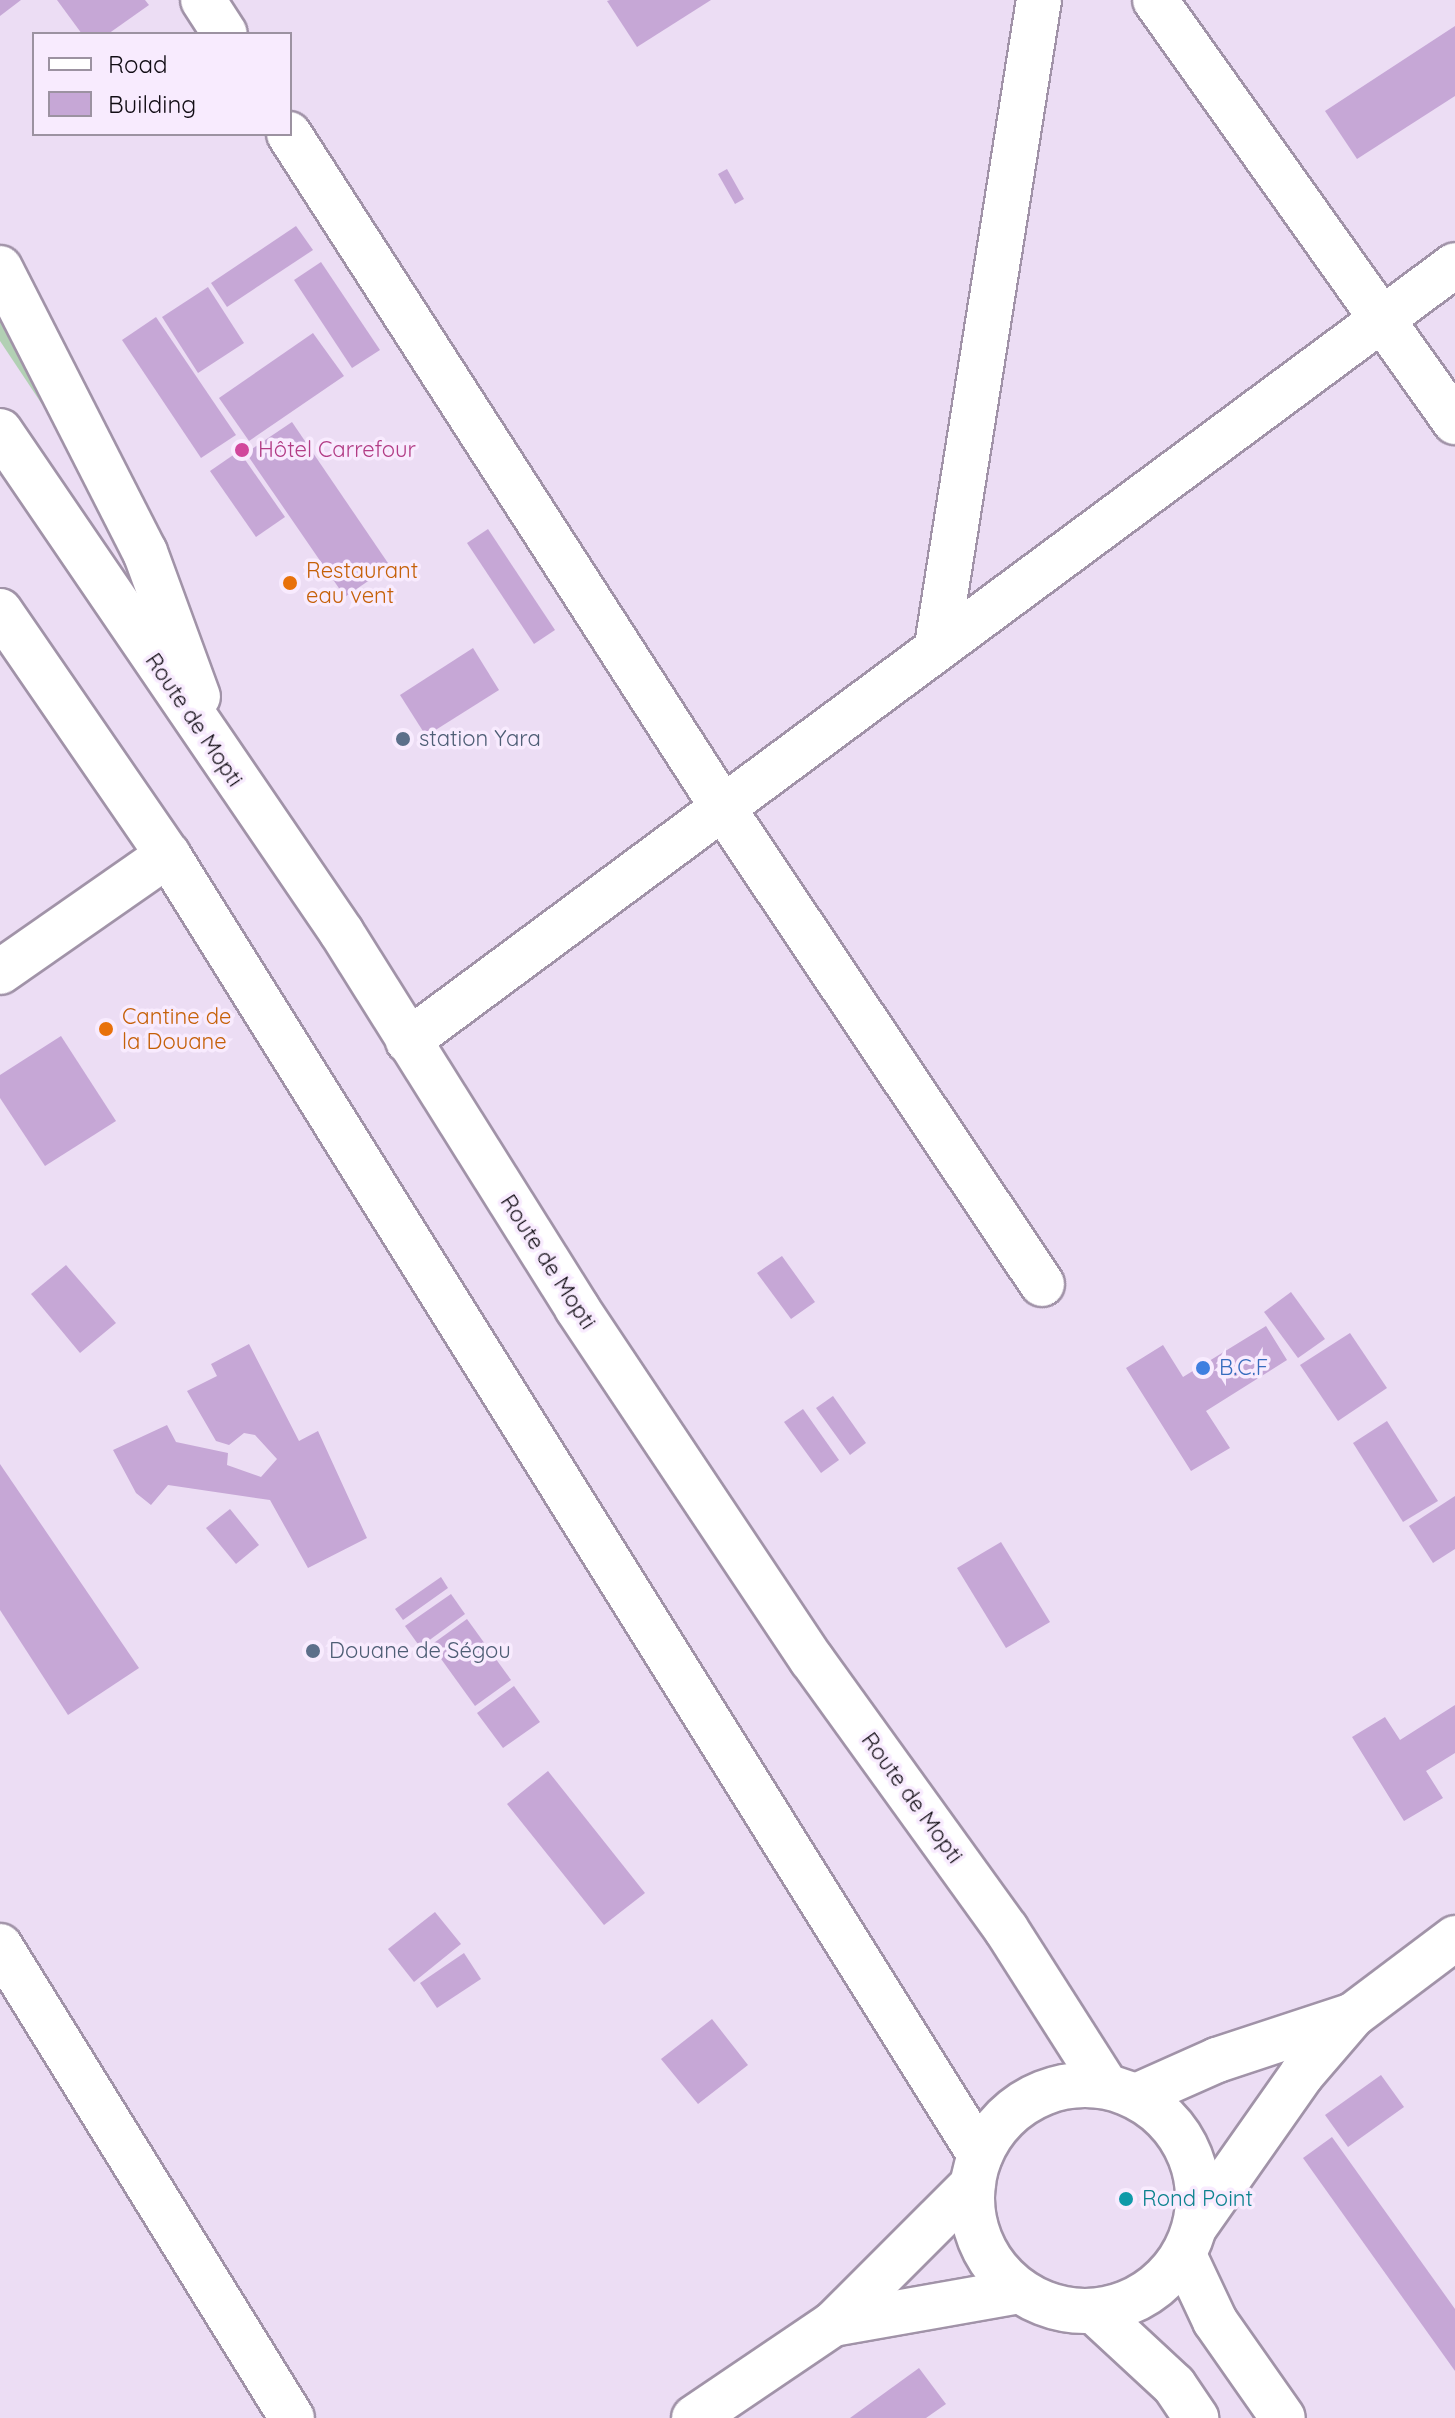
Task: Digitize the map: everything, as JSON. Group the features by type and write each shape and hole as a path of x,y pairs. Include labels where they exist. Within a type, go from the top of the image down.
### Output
{"main road":[{"path":"203,0 224,32"},
{"path":"937,646 1039,0"},
{"path":"1155,0 1455,422"},
{"path":"290,136 723,808 1042,1284"},
{"path":"408,1041 1455,265"},
{"path":"0,268 145,552 222,763"},
{"name":"Route de Mopti","path":"0,431 222,763 342,933 585,1321 812,1660 1121,2091"},
{"path":"0,611 168,855 976,2170 973,2215 982,2244 998,2270 1020,2291 1056,2307 1094,2311 1129,2303 1161,2283 1302,2074 1353,2015 1455,1938"},
{"path":"0,972 168,855"},
{"path":"0,1946 292,2418"},
{"path":"694,2418 833,2324 976,2170 1017,2106 1044,2091 1075,2085 1121,2091 1353,2015"},
{"path":"1121,2091 1181,2136 1199,2194 1190,2240 1215,2321 1283,2418"},
{"path":"833,2324 1020,2291"},
{"path":"1094,2311 1174,2385 1196,2418"}],"green space":[{"path":"0,282 107,502 0,341"}],"building":[{"path":"0,0 21,0 0,16"},
{"path":"57,0 145,0 149,5 111,32 81,32"},
{"path":"610,0 711,0 637,47 607,1"},
{"path":"1455,26 1455,96 1357,159 1325,111"},
{"path":"727,169 744,199 735,204 718,174"},
{"path":"296,226 313,250 227,307 211,283"},
{"path":"321,262 380,350 352,368 294,280"},
{"path":"208,287 244,343 198,373 162,317"},
{"path":"156,317 236,435 201,458 122,340"},
{"path":"313,333 344,376 249,441 219,398"},
{"path":"292,422 390,566 345,597 246,453"},
{"path":"239,451 285,517 256,537 210,471"},
{"path":"488,529 555,630 534,644 467,543"},
{"path":"473,648 499,690 426,736 400,695"},
{"path":"61,1036 116,1121 45,1166 0,1098 0,1075"},
{"path":"782,1256 815,1302 791,1319 757,1273"},
{"path":"66,1265 116,1323 80,1353 31,1294"},
{"path":"1291,1292 1325,1339 1298,1358 1264,1312"},
{"path":"1266,1326 1287,1360 1206,1411 1230,1448 1191,1471 1126,1368 1163,1345 1183,1377"},
{"path":"1350,1333 1387,1388 1338,1421 1300,1365"},
{"path":"249,1344 299,1441 318,1431 367,1538 308,1568 270,1500 168,1485 151,1505 136,1493 113,1450 167,1425 176,1442 228,1453 227,1465 261,1477 277,1459 255,1435 244,1433 229,1445 216,1441 187,1391 217,1376 211,1364"},
{"path":"833,1396 866,1443 850,1455 816,1408"},
{"path":"803,1409 839,1460 821,1473 784,1422"},
{"path":"1387,1421 1438,1501 1403,1522 1353,1443"},
{"path":"0,1464 139,1668 68,1715 0,1610"},
{"path":"1455,1496 1455,1549 1433,1563 1409,1526"},
{"path":"230,1509 259,1545 236,1564 206,1528"},
{"path":"1001,1542 1050,1622 1006,1648 957,1568"},
{"path":"441,1577 448,1588 403,1620 395,1609"},
{"path":"451,1594 465,1614 420,1647 405,1626"},
{"path":"467,1619 511,1680 475,1706 431,1645"},
{"path":"514,1686 540,1722 503,1748 477,1713"},
{"path":"1455,1705 1455,1753 1426,1771 1443,1798 1404,1821 1352,1737 1385,1717 1400,1740"},
{"path":"548,1771 645,1893 604,1925 507,1804"},
{"path":"435,1912 461,1944 414,1982 388,1949"},
{"path":"464,1953 481,1979 437,2008 420,1983"},
{"path":"712,2019 748,2065 698,2104 661,2059"},
{"path":"1381,2075 1404,2107 1348,2147 1325,2115"},
{"path":"1332,2137 1455,2309 1455,2371 1303,2158"},
{"path":"919,2368 946,2404 926,2418 850,2418"}],"place":[{"name":"Hôtel Carrefour","path":"242,450"},
{"name":"Restaurant eau vent","path":"290,583"},
{"name":"station Yara","path":"403,739"},
{"name":"Cantine de la Douane","path":"106,1029"},
{"name":"B.C.F","path":"1203,1368"},
{"name":"Douane de Ségou","path":"313,1651"},
{"name":"Rond Point","path":"1126,2199"}]}
